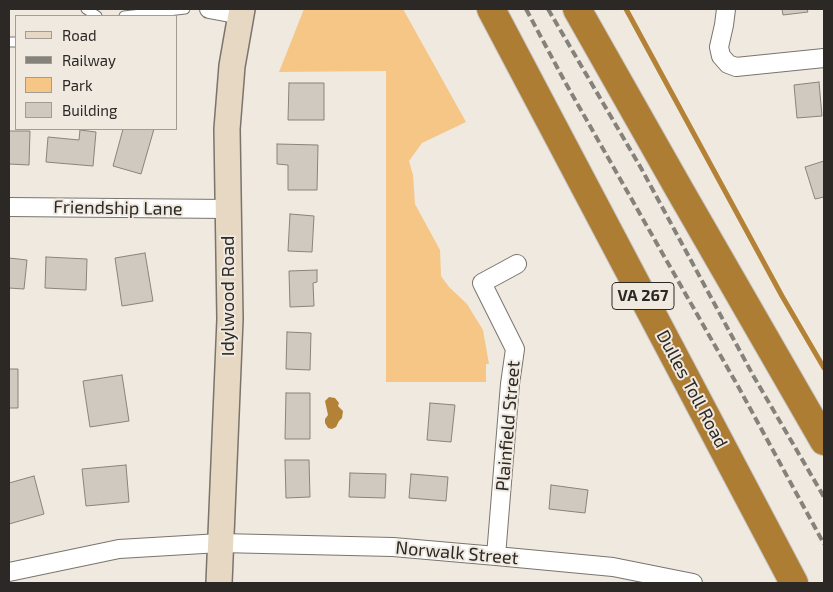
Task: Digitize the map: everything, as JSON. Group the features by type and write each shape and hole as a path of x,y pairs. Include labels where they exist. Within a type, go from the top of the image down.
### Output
{"highway":[{"name":"Dulles Toll Road","path":"492,9 794,583"},
{"path":"577,9 824,441"}],"main road":[{"name":"Idylwood Road","path":"219,583 230,319 227,130 232,66 242,12"}],"street":[{"path":"209,9 242,12"},
{"path":"726,9 719,48 721,56 728,64 736,67 824,58"},
{"name":"Friendship Lane","path":"9,207 228,209"},
{"name":"Plainfield Street","path":"496,556 510,384 516,349 482,283 517,264"},
{"name":"Norwalk Street","path":"9,572 119,549 220,543 393,547 614,567 693,583"}],"lane":[{"path":"133,15 185,9"}],"green space":[{"path":"304,9 403,9 466,122 422,143 409,161 413,175 415,204 440,250 441,276 449,287 467,304 483,330 489,364 486,364 486,382 386,382 386,71 279,72"}],"shaded area":[{"path":"329,397 335,398 339,403 338,406 343,411 342,418 336,427 332,429 328,428 325,423 328,415 325,401"}],"building":[{"path":"782,9 807,9 808,12 783,15"},
{"path":"819,82 822,116 797,118 794,85"},
{"path":"289,83 324,83 324,120 288,120"},
{"path":"80,130 96,132 93,166 46,162 48,137 79,140"},
{"path":"123,130 154,130 141,174 113,166"},
{"path":"9,131 30,131 29,165 9,164"},
{"path":"277,144 318,145 317,190 288,190 288,165 277,164"},
{"path":"824,161 824,197 815,199 805,167"},
{"path":"290,214 314,216 312,252 288,251"},
{"path":"145,253 153,301 122,306 115,258"},
{"path":"46,257 87,259 86,290 45,288"},
{"path":"9,258 27,260 24,289 9,288"},
{"path":"317,270 317,282 313,283 314,306 290,307 289,271"},
{"path":"287,332 311,333 310,370 286,369"},
{"path":"9,369 18,369 18,408 9,408"},
{"path":"122,375 129,421 90,427 83,381"},
{"path":"286,393 310,393 310,439 285,439"},
{"path":"430,403 455,405 451,442 427,440"},
{"path":"285,460 309,460 310,497 286,498"},
{"path":"126,465 129,502 86,506 82,469"},
{"path":"350,473 386,474 385,498 349,497"},
{"path":"411,474 448,477 446,501 409,498"},
{"path":"34,476 44,514 9,524 9,483"},
{"path":"551,485 588,490 585,513 549,509"}],"waterway":[{"path":"626,9 782,296 824,368"}],"railway":[{"path":"526,9 565,82 739,388 824,544"},
{"path":"548,9 641,168 754,377 824,497"}]}
